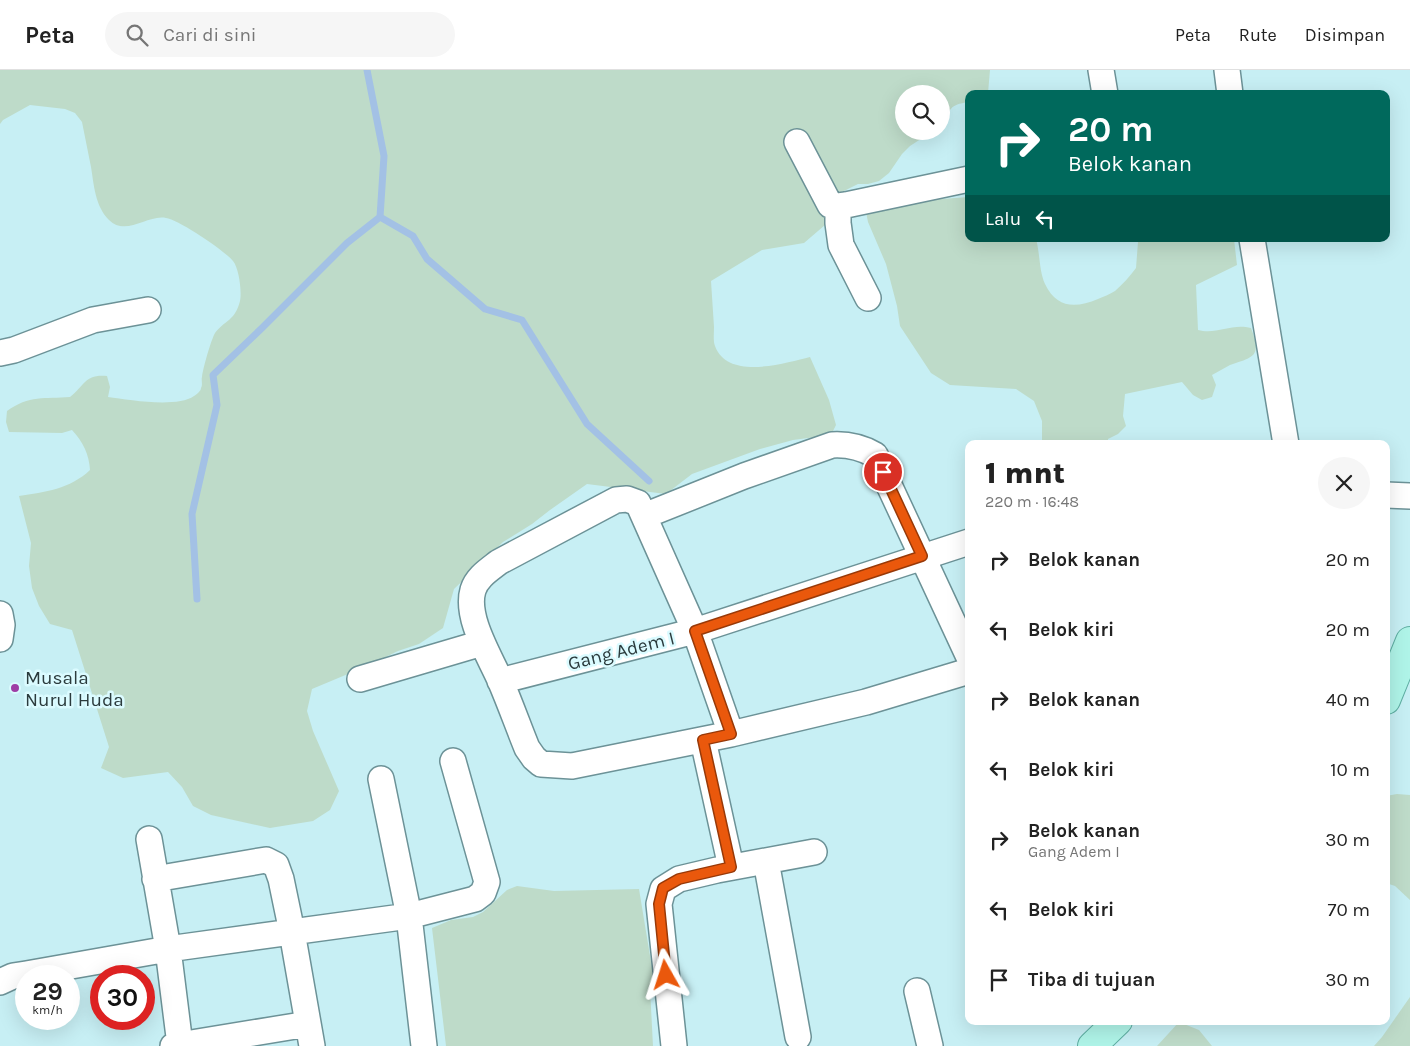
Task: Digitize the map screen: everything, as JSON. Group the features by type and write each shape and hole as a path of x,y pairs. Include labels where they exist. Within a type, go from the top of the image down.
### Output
{"main road":[{"path":"1390,690 1410,641"},
{"path":"1092,1046 1114,1025"}],"street":[{"path":"1101,70 1104,90"},
{"path":"1227,70 1230,90"},
{"path":"797,142 830,205 838,206 965,180"},
{"path":"838,206 841,245 868,298"},
{"path":"1252,242 1285,440"},
{"path":"0,353 14,350 93,320 148,310"},
{"path":"644,516 744,476 832,446 844,444 866,450 875,455 965,647"},
{"path":"1390,495 1410,496"},
{"path":"731,734 695,631 638,503 627,499 616,500 499,562 483,574 473,588 471,606 482,643 500,681 527,748 541,764 572,766 731,734 866,702 965,672"},
{"name":"Gang Adem I","path":"500,681 695,631 965,543"},
{"path":"0,614 2,625 0,639"},
{"path":"360,678 482,643"},
{"path":"703,740 731,867"},
{"path":"0,982 13,976 168,949 409,916 475,899 484,894 487,882 453,761"},
{"path":"381,779 409,916 424,1046"},
{"path":"149,839 168,949 177,1045 310,1035 292,932 281,879 276,865 266,860 156,879"},
{"path":"674,1046 659,904 663,888 679,879 731,867 814,852"},
{"path":"766,861 798,1037"},
{"path":"917,991 930,1046"}],"green space":[{"path":"0,70 990,70 988,90 965,90 965,103 954,106 950,110 950,85 895,85 895,140 919,140 902,154 889,173 879,181 858,184 838,194 831,204 825,225 804,243 762,250 711,281 714,342 722,357 732,363 758,367 810,357 829,400 836,425 831,435 793,440 760,449 692,474 666,494 587,484 532,524 503,542 454,589 443,628 419,644 398,651 312,689 307,711 313,731 339,791 330,810 313,821 270,828 211,815 193,806 182,787 168,772 123,778 101,768 109,747 72,630 50,624 39,606 32,588 29,566 31,543 19,496 57,489 74,482 90,470 87,453 72,430 62,433 9,432 6,422 7,411 23,402 37,399 70,397 86,381 100,376 107,376 110,387 108,397 140,401 176,402 186,400 195,395 202,387 204,367 215,333 233,316 238,308 241,292 237,269 233,261 221,250 172,220 159,218 130,226 123,226 116,225 109,220 98,202 82,122 75,113 65,109 30,105 3,120 0,124"},
{"path":"965,197 965,242 1037,242 1045,284 1055,298 1068,304 1075,305 1090,302 1115,291 1136,268 1138,242 1234,242 1237,265 1196,285 1198,330 1211,331 1237,327 1251,328 1256,350 1254,354 1245,360 1230,365 1212,375 1216,385 1212,397 1202,400 1193,395 1182,382 1125,394 1123,416 1126,426 1108,440 1042,440 1042,421 1034,401 1016,389 950,385 931,373 900,326 886,264 868,222 866,212 928,198"},
{"path":"1390,795 1410,795 1410,900 1395,886 1390,884"},
{"path":"517,886 554,891 639,889 653,974 650,988 653,1046 446,1046 432,928 451,920 473,917 483,912 507,890"},
{"path":"1410,997 1410,1046 1374,1046 1382,1037"},
{"path":"1176,1025 1186,1025 1199,1030 1212,1046 1157,1046"}],"waterway":[{"path":"197,599 192,514 217,405 213,375 347,243 380,217 384,156 367,70"},
{"path":"380,217 413,236 427,259 485,309 522,320 587,424 649,481"}],"place":[{"name":"Musala Nurul Huda","path":"15,688"}],"route":[{"path":"666,975 659,904 663,888 679,879 731,867 703,740 731,734 695,631 922,556 883,472"}]}
